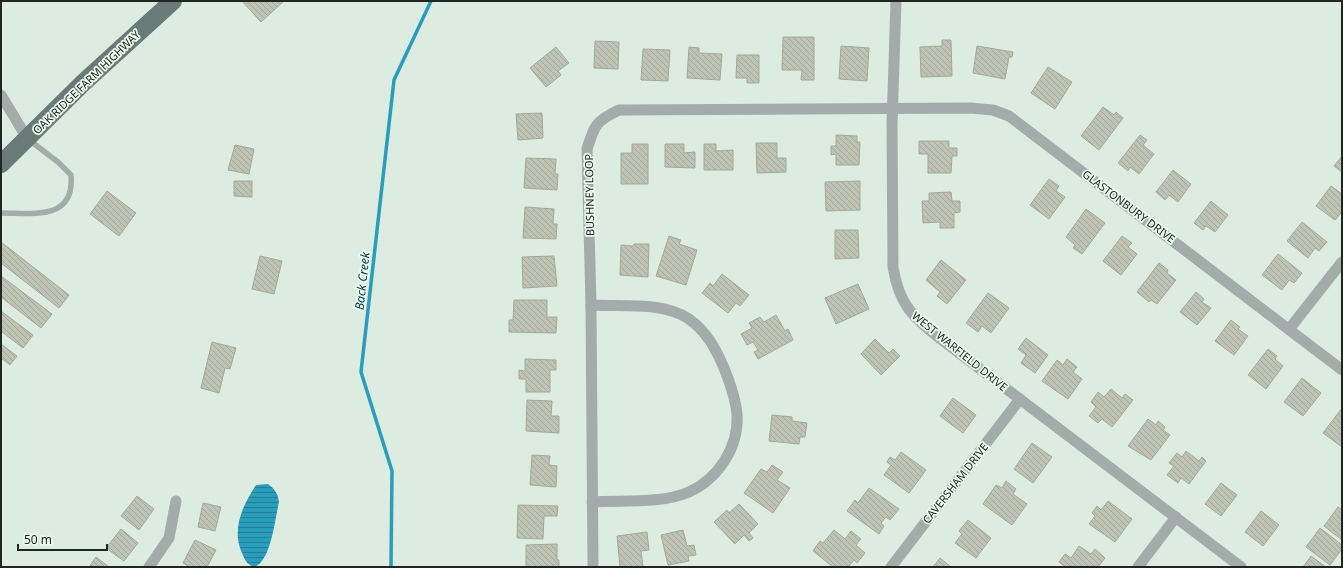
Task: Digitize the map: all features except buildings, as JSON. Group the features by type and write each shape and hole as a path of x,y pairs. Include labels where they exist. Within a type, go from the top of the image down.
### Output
{"main road":[{"name":"OAK RIDGE FARM HIGHWAY","path":"1,164 131,38 172,1"}],"street":[{"name":"WEST WARFIELD DRIVE","path":"896,1 892,109 893,267 896,288 908,309 921,322 1020,399 1241,567"},
{"path":"1,95 27,138"},
{"name":"GLASTONBURY DRIVE","path":"892,109 970,108 993,110 1009,116 1290,328 1342,370"},
{"name":"BUSHNEY LOOP","path":"593,567 591,306 587,149 592,132 601,118 619,110 892,109"},
{"path":"1290,328 1342,262"},
{"path":"591,306 654,308 670,311 688,319 711,342 732,389 737,414 736,433 728,455 715,474 700,486 687,493 668,498 592,502"},
{"name":"CAVERSHAM DRIVE","path":"891,567 1020,399"},
{"path":"149,567 169,538 176,501"},
{"path":"1138,567 1176,517"}],"lane":[{"path":"1,213 46,213 60,208 72,189 71,174 27,138"}],"water":[{"path":"268,484 276,492 279,502 274,529 268,549 264,558 259,564 253,567 246,561 242,553 239,544 238,526 243,509 256,485"}],"waterway":[{"name":"Back Creek","path":"391,567 392,471 361,372 394,80 431,1"}]}
